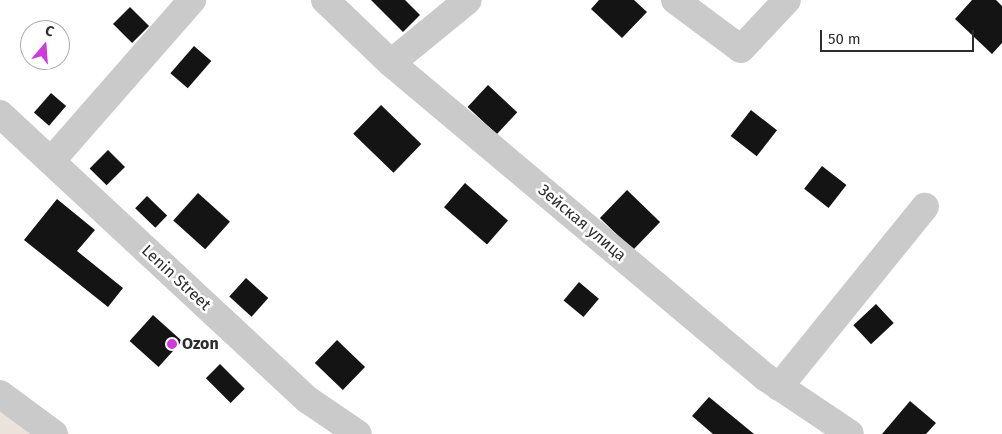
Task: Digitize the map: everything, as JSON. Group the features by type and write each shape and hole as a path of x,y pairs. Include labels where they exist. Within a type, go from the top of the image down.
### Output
{"street":[{"path":"52,160 192,0"},
{"name":"Зейская улица","path":"325,0 391,63 779,386 850,434"},
{"path":"391,63 468,0"},
{"path":"675,0 741,49 787,0"},
{"name":"Lenin Street","path":"0,114 52,160 308,400 358,434"},
{"path":"779,386 925,207"},
{"path":"0,394 54,434"}],"shaded area":[{"path":"0,382 70,434 0,434"}],"building":[{"path":"371,0 405,0 420,15 403,32"},
{"path":"599,0 634,0 647,12 622,38 591,9"},
{"path":"972,0 996,0 1002,6 1002,43 992,54 955,19"},
{"path":"130,7 149,26 132,43 113,24"},
{"path":"194,46 211,61 188,88 170,73"},
{"path":"488,85 517,112 497,134 468,107"},
{"path":"51,93 66,106 49,126 34,113"},
{"path":"381,105 421,144 393,173 353,134"},
{"path":"751,110 777,130 757,156 731,136"},
{"path":"108,150 125,167 107,185 90,168"},
{"path":"822,166 846,185 829,208 804,189"},
{"path":"465,183 508,220 487,245 444,207"},
{"path":"627,190 660,222 633,250 600,218"},
{"path":"198,193 230,222 205,249 173,220"},
{"path":"147,196 167,215 155,228 135,208"},
{"path":"57,199 95,230 77,251 123,288 108,307 24,240"},
{"path":"246,278 268,298 252,317 229,297"},
{"path":"579,282 599,299 583,317 564,300"},
{"path":"876,304 894,323 871,344 853,325"},
{"path":"153,315 182,341 159,367 130,341"},
{"path":"337,340 365,367 343,390 315,363"},
{"path":"220,364 245,389 231,403 206,378"},
{"path":"709,397 754,434 713,434 692,416"},
{"path":"910,401 936,423 926,434 882,434"}],"place":[{"name":"Ozon","path":"172,344"}]}
